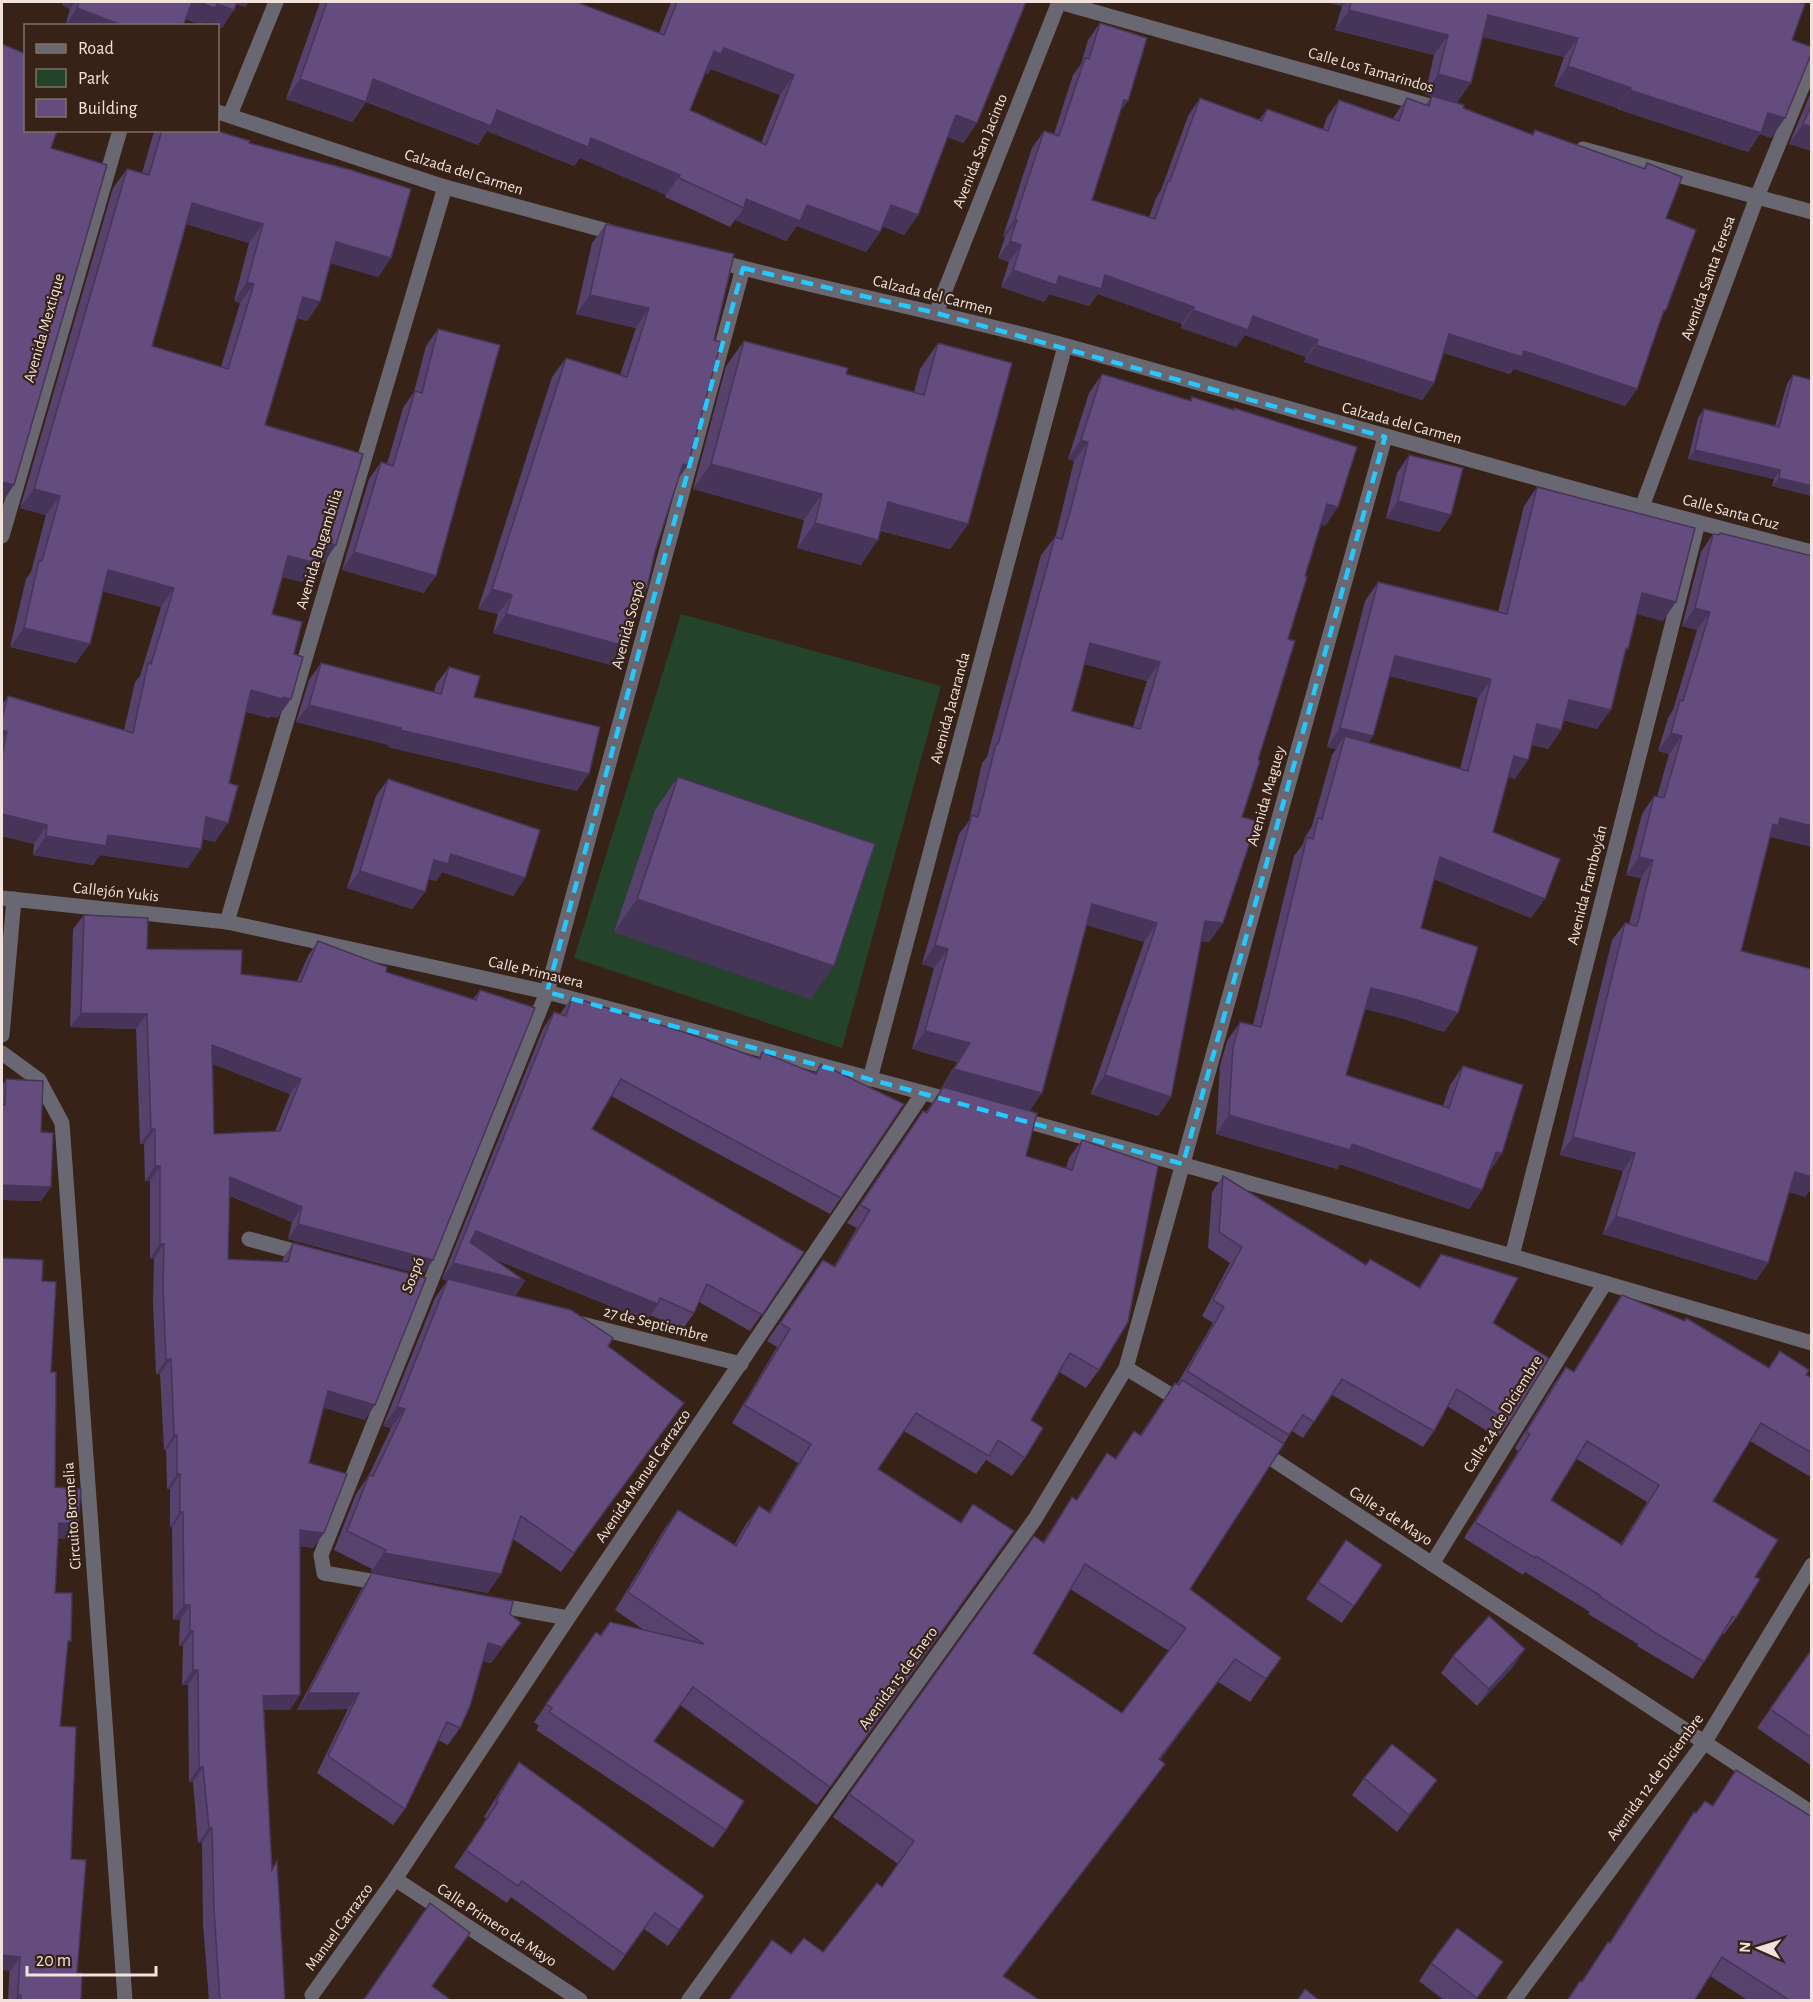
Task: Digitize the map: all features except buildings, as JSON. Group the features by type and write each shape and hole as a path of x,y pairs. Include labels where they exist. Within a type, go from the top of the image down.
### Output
{"street":[{"path":"224,114 276,2"},
{"name":"Calle Los Tamarindos","path":"1059,2 1459,114"},
{"name":"Avenida San Jacinto","path":"936,313 1059,2"},
{"name":"Avenida Santa Teresa","path":"1642,507 1757,197 1812,63"},
{"name":"Calzada del Carmen","path":"224,114 445,187 640,240"},
{"name":"Avenida Mextique","path":"2,536 119,132"},
{"path":"1574,146 1812,212"},
{"name":"Avenida Bugambilia","path":"226,921 445,187"},
{"name":"Calzada del Carmen","path":"697,255 1065,346 1642,507"},
{"name":"Avenida Sospó","path":"547,992 743,268"},
{"name":"Avenida Jacaranda","path":"870,1079 1065,346"},
{"name":"Avenida Maguey","path":"1182,1164 1385,437"},
{"name":"Calle Santa Cruz","path":"1642,507 1812,552"},
{"name":"Avenida Framboyán","path":"1512,1256 1698,523"},
{"path":"2,1035 8,899"},
{"name":"Callejón Yukis","path":"8,899 226,921"},
{"name":"Calle Primavera","path":"226,921 547,992 968,1105"},
{"name":"Sospó","path":"406,1587 324,1573 321,1555 547,992"},
{"name":"Circuito Bromelia","path":"2,1053 39,1080 62,1122 125,2001"},
{"name":"Avenida Manuel Carrazco","path":"395,1879 568,1618 923,1093"},
{"path":"1002,1114 1512,1256 1812,1343"},
{"path":"1182,1164 1126,1368 1197,1411"},
{"path":"249,1239 327,1260"},
{"name":"Calle 24 de Diciembre","path":"1432,1564 1605,1283"},
{"name":"27 de Septiembre","path":"567,1321 741,1364"},
{"name":"Avenida 15 de Enero","path":"689,2001 1035,1519 1126,1368"},
{"name":"Calle 3 de Mayo","path":"1246,1442 1812,1813"},
{"name":"Avenida 12 de Diciembre","path":"1514,2001 1704,1743 1812,1565"},
{"path":"475,1600 568,1618"},
{"name":"Manuel Carrazco","path":"312,1995 395,1879"},
{"name":"Calle Primero de Mayo","path":"395,1879 580,2001"}],"highlighted area":[{"path":"743,268 936,313 1385,437 1183,1164 547,992"}],"green space":[{"path":"681,614 941,686 842,1048 574,958"}]}
